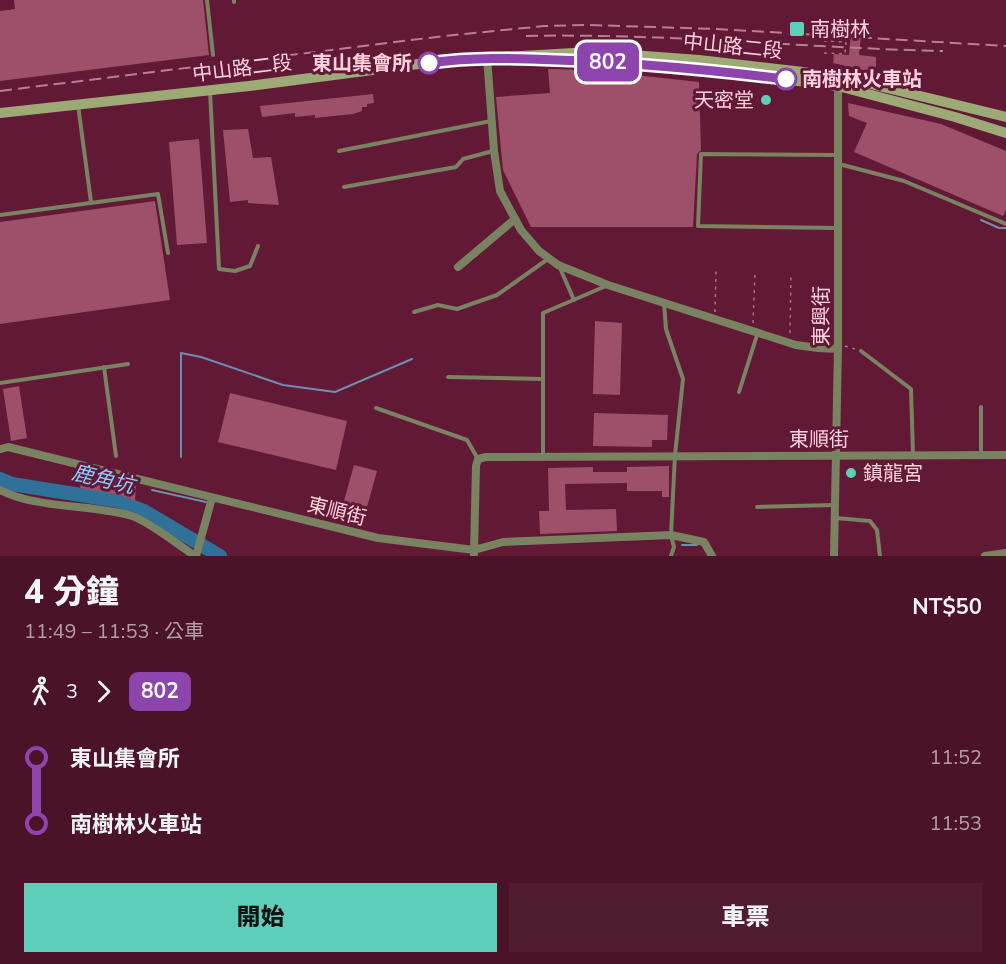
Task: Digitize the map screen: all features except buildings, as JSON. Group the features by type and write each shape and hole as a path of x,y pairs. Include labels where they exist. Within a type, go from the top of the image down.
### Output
{"main road":[{"name":"中山路二段","path":"0,113 487,57 603,61 838,81 1006,117"},
{"name":"中山路二段","path":"838,81 1006,134"}],"street":[{"path":"487,57 494,151 501,191 515,219 538,252 558,265 608,285 790,343 818,348 838,347"},
{"name":"東興街","path":"834,556 838,347 838,81"},
{"path":"458,267 515,219"},
{"path":"0,444 0,451"},
{"name":"東順街","path":"0,451 8,447 378,538 474,553 503,542 671,535 704,542 712,556"},
{"name":"東順街","path":"478,459 486,457 675,455 1006,454"},
{"path":"474,553 478,459"},
{"path":"0,490 34,501 110,510 136,517 196,554 212,498"},
{"path":"986,556 1006,554"}],"lane":[{"path":"207,0 213,55"},
{"path":"210,90 219,268 234,271 250,266 258,246"},
{"path":"78,104 91,202"},
{"path":"339,151 492,121"},
{"path":"344,187 456,167 463,159 494,151"},
{"path":"838,228 698,226 701,154 839,160 904,181 1006,224"},
{"path":"0,215 158,194 168,253"},
{"path":"414,312 438,305 457,309 497,295 548,258"},
{"path":"558,265 574,300"},
{"path":"543,457 543,313 608,285"},
{"path":"664,303 666,329 683,379 675,455 671,535 674,547 671,556"},
{"path":"739,392 755,331"},
{"path":"861,351 911,389 914,454"},
{"path":"0,383 128,364"},
{"path":"104,367 116,456"},
{"path":"448,377 543,379"},
{"path":"981,407 981,454"},
{"path":"376,408 467,440 478,459"},
{"path":"757,507 834,505"},
{"path":"834,518 870,521 877,530 880,556"}],"path":[{"path":"824,41 846,42 845,54 824,53"},
{"path":"715,318 716,270"},
{"path":"755,273 755,331"},
{"path":"790,343 791,274"},
{"path":"838,347 861,351"}],"waterway":[{"path":"981,220 999,228 1006,228"},
{"path":"181,457 181,353 201,357 283,385 335,392 412,359"},
{"name":"鹿角坑","path":"0,479 12,484 118,501 144,511 220,556"},
{"path":"152,490 206,502"},
{"path":"682,545 697,545"}],"railway":[{"path":"0,91 444,36 544,26 717,29 1006,46"},
{"path":"526,36 631,37 943,51"}],"bus line":[{"name":"802","path":"429,63 487,57 603,61 786,79"}],"place":[{"name":"南樹林","path":"797,29"},
{"name":"東山集會所","path":"429,63"},
{"name":"南樹林火車站","path":"786,79"},
{"name":"天密堂","path":"766,100"},
{"name":"鎮龍宮","path":"851,473"}]}
